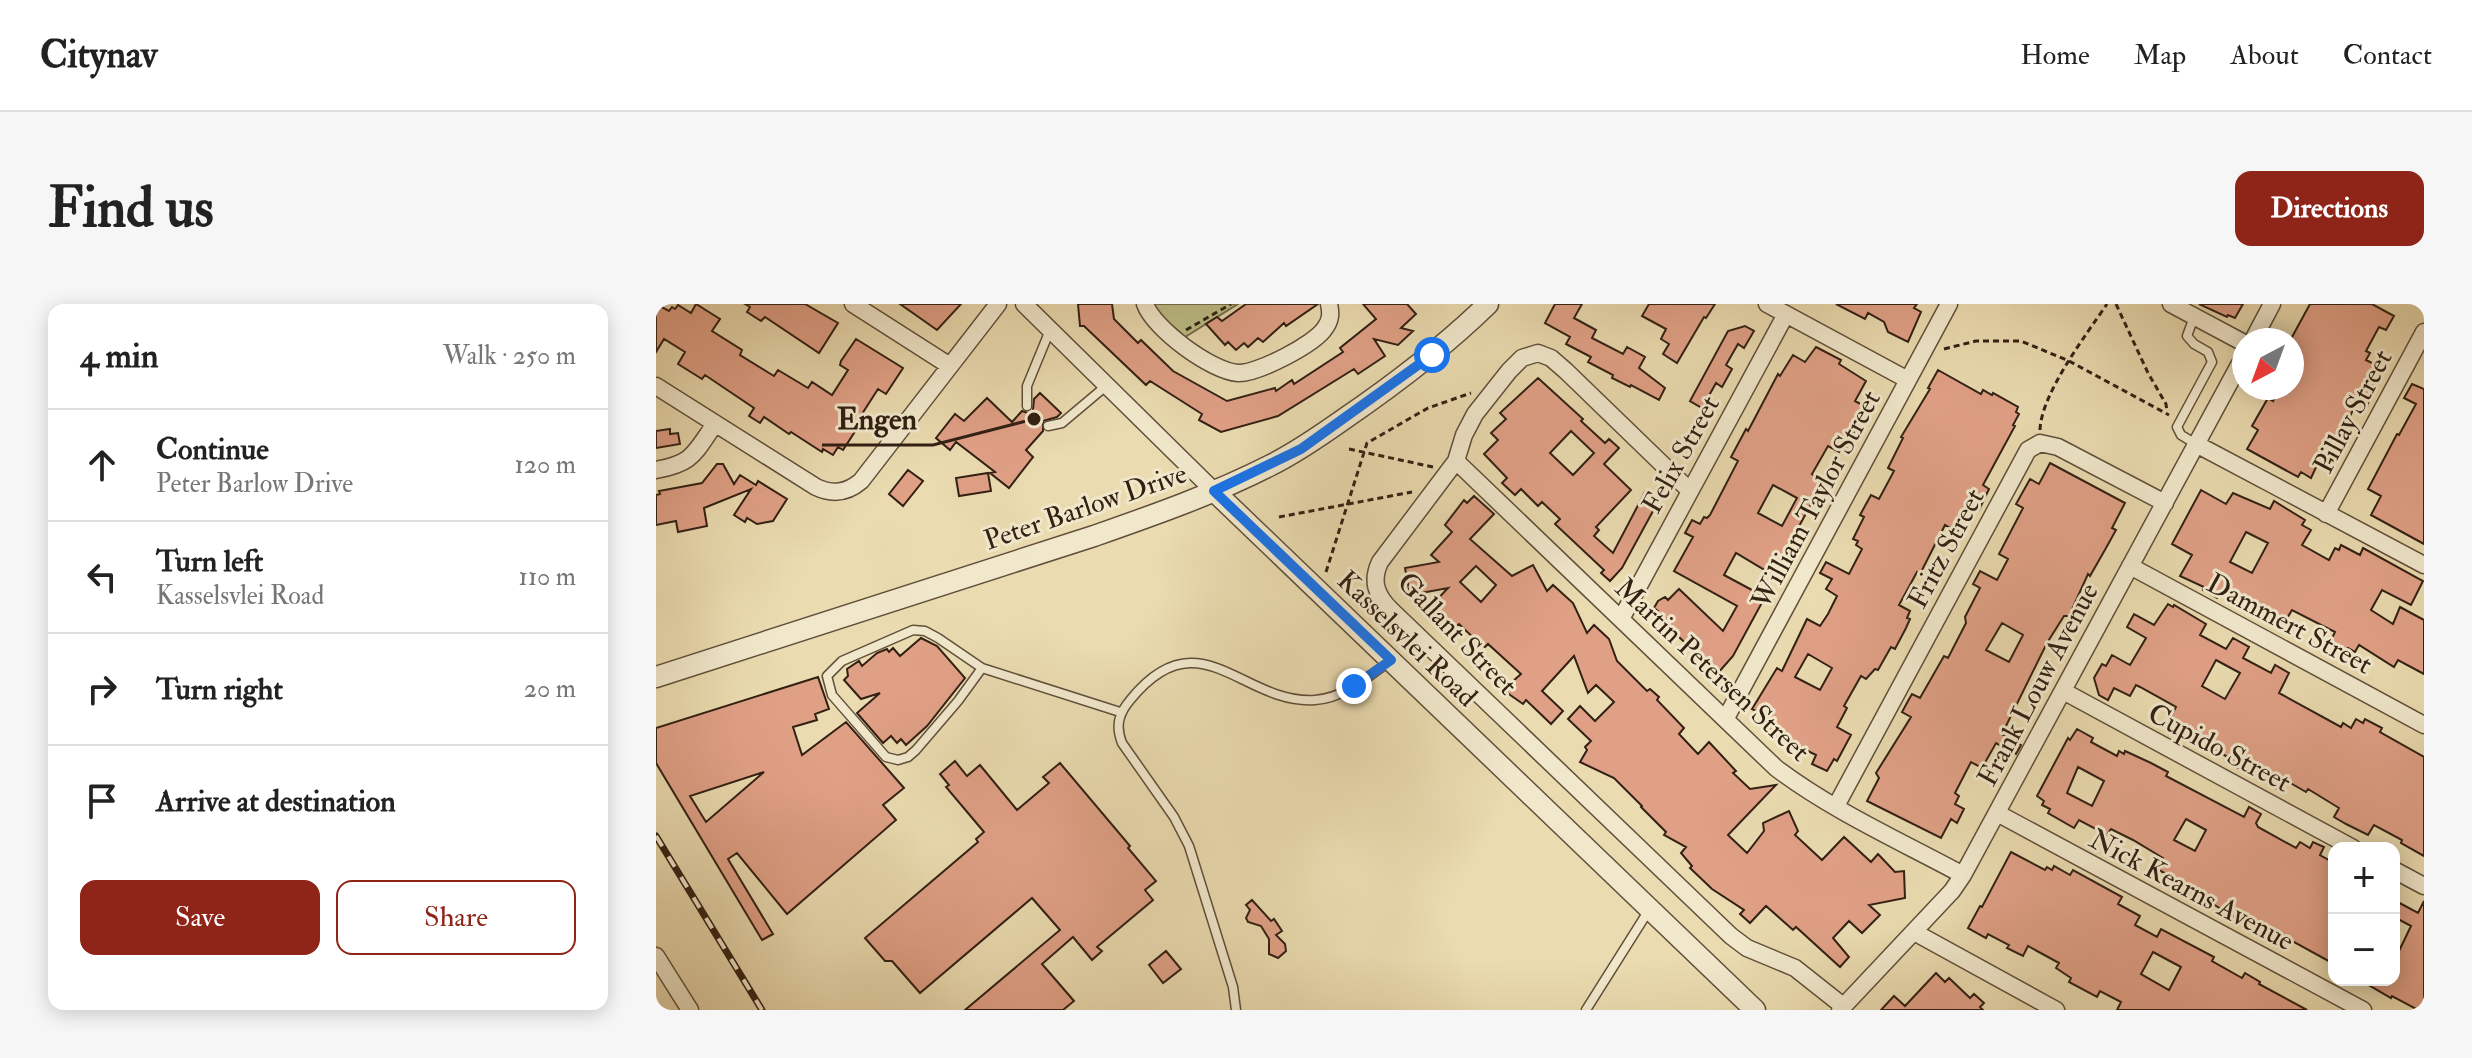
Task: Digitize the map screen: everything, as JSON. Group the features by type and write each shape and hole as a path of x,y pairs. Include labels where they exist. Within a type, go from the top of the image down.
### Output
{"street":[{"path":"853,304 950,366"},
{"path":"656,386 816,487 829,492 843,491 861,481 998,304"},
{"name":"Kasselsvlei Road","path":"1024,304 1214,491 1755,1010"},
{"path":"1145,304 1153,319 1174,337 1223,370 1245,372 1281,359 1321,333 1329,321 1329,304"},
{"name":"Peter Barlow Drive","path":"656,677 1094,536 1214,491 1301,449 1432,355 1488,304"},
{"path":"1767,304 1908,380"},
{"name":"William Taylor Street","path":"1726,718 1949,304"},
{"path":"2171,304 2232,337"},
{"path":"2259,328 2272,304"},
{"name":"Felix Street","path":"1621,619 1786,314"},
{"name":"Pillay Street","path":"2326,514 2424,332"},
{"name":"Gallant Street","path":"1689,490 1566,371 1551,358 1538,353 1522,358 1490,393 1464,435 1456,461 1380,562 1374,580 1380,598 1731,936 1747,948 1795,968 1842,1008"},
{"name":"Frank Louw Avenue","path":"1842,1008 1952,891 1963,875 2232,378"},
{"path":"656,470 675,467 688,460 715,424"},
{"path":"2040,443 2058,447 2165,503"},
{"name":"Fritz Street","path":"1836,806 2019,464 2028,450 2040,443"},
{"path":"2196,444 2424,565"},
{"name":"Martin Petersen Street","path":"1456,461 1776,768 1798,785 1963,875"},
{"name":"Dammert Street","path":"2130,566 2424,725"},
{"name":"Cupido Street","path":"2063,691 2342,842"},
{"name":"Nick Kearns Avenue","path":"1997,813 2363,1010"},
{"path":"2400,873 2424,886"},
{"path":"1914,932 2056,1010"},
{"path":"656,956 690,1010"}],"lane":[{"path":"2194,316 2187,336 2208,352 2212,362 2177,427 2181,435 2196,444"},
{"path":"1027,406 1027,386 1050,330"},
{"path":"1048,426 1062,423 1106,386"},
{"path":"982,668 916,750 898,760 886,757 870,739 832,695 827,680 830,671 842,661 913,630 925,631 982,668 1120,712"},
{"path":"1236,1010 1233,987 1189,846 1174,817 1122,743 1118,730 1120,712 1148,679 1172,666 1192,664 1220,669 1266,689 1311,700 1338,695 1391,660"},
{"path":"1586,1010 1649,909"}],"path":[{"path":"1174,337 1231,304"},
{"path":"2040,443 2040,416 2069,361 2107,304"},
{"path":"2116,304 2166,404 2167,414"},
{"path":"1927,345 1939,350 1976,341 2021,341 2069,361 2180,421"},
{"path":"1326,572 1367,443 1428,408 1476,392"},
{"path":"1349,449 1440,468"},
{"path":"1279,517 1424,490"}],"green space":[{"path":"1153,304 1238,304 1185,337 1162,317"}],"building":[{"path":"656,304 669,311 678,305 691,313 696,304 720,319 712,331 742,350 740,355 774,376 778,370 808,388 812,382 832,395 848,370 840,365 841,361 856,339 903,368 886,394 878,389 843,450 838,447 833,455 823,449 822,452 791,432 789,434 764,417 760,423 749,416 754,408 705,375 702,379 678,364 685,352 664,339 656,352"},
{"path":"745,304 805,304 838,323 819,353 765,317 761,321 747,312 750,307"},
{"path":"900,304 961,304 937,330"},
{"path":"1078,304 1112,304 1114,319 1138,343 1141,340 1173,371 1227,401 1275,388 1276,391 1292,380 1294,384 1343,352 1340,348 1376,319 1363,304 1407,304 1416,314 1401,328 1413,331 1398,345 1374,339 1385,356 1358,374 1354,369 1278,416 1221,432 1199,420 1202,414 1150,381 1146,385 1084,326 1080,326"},
{"path":"1246,304 1318,304 1286,326 1284,323 1263,342 1258,338 1248,347 1244,343 1236,350 1228,342 1225,345 1206,324 1217,317 1222,321"},
{"path":"1555,304 1582,304 1574,318 1596,330 1592,338 1623,354 1627,347 1645,357 1639,368 1665,388 1659,400 1612,378 1613,375 1588,362 1591,357 1566,344 1570,337 1545,323"},
{"path":"1649,304 1715,304 1677,363 1663,354 1669,344 1661,339 1666,329 1642,316"},
{"path":"1836,304 1917,304 1914,308 1921,312 1908,342 1888,332 1884,322 1868,313 1865,319"},
{"path":"2199,304 2243,304 2235,318"},
{"path":"2310,304 2372,304 2394,316 2386,330 2379,327 2366,351 2370,353 2366,360 2378,366 2367,407 2357,402 2346,424 2354,428 2347,442 2327,467 2318,463 2311,478 2301,472 2298,477 2247,449 2258,430 2252,426 2267,400 2304,400 2304,328 2297,328"},
{"path":"1745,326 1754,331 1744,348 1738,344 1726,365 1732,369 1722,387 1716,383 1702,408 1690,401 1728,331"},
{"path":"1816,347 1841,360 1839,364 1866,381 1855,401 1866,407 1846,448 1842,446 1839,452 1828,446 1812,474 1828,483 1826,489 1816,506 1811,504 1773,575 1736,553 1724,575 1765,597 1733,656 1718,673 1655,615 1658,611 1654,608 1658,601 1665,597 1668,600 1679,589 1723,631 1737,606 1674,571 1693,537 1685,533 1692,520 1700,524 1704,517 1710,515 1738,461 1731,457 1778,374 1780,376 1793,355 1805,362","holes":["1773,485 1797,498 1782,526 1758,513"]},
{"path":"1938,370 1981,394 1983,390 1993,393 2018,407 2016,412 2019,414 1983,485 1989,489 1979,510 1971,506 1957,532 1945,525 1920,574 1917,572 1899,605 1910,611 1907,618 1910,619 1895,649 1891,647 1878,670 1875,669 1866,679 1861,676 1844,706 1847,708 1837,727 1851,735 1837,761 1834,759 1827,771 1812,764 1816,755 1773,734 1766,728 1774,723 1752,709 1777,668 1782,671 1807,619 1820,626 1828,614 1837,596 1826,589 1832,579 1820,573 1826,562 1849,574 1862,549 1853,539 1864,517 1860,515 1871,495 1879,499 1894,471 1888,468","holes":["1808,654 1832,668 1820,690 1795,677"]},
{"path":"1538,378 1605,443 1609,439 1619,448 1604,464 1631,490 1596,527 1599,530 1594,536 1613,553 1645,492 1659,500 1622,568 1610,581 1601,573 1604,570 1555,524 1560,519 1542,502 1538,506 1521,489 1515,495 1502,483 1507,478 1484,454 1498,440 1491,433 1506,419 1500,413","holes":["1571,431 1594,453 1573,475 1550,453"]},
{"path":"2412,384 2424,389 2424,544 2371,515 2381,496 2368,489 2416,404 2404,398"},
{"path":"1040,393 1061,413 1043,421 1043,431 1026,450 1033,457 1009,488 990,473 995,472 956,442 950,450 936,438 955,414 964,421 987,398 1012,422 1022,411 1028,413 1033,410 1034,399"},
{"path":"670,429 670,434 678,433 680,444 656,448 656,431"},
{"path":"2050,463 2125,503 2112,528 2116,530 2090,576 2088,574 2069,616 2064,616 2047,643 2002,734 2021,745 2016,754 1996,743 1982,768 1971,762 1955,793 1959,796 1955,804 1964,809 1957,823 1951,819 1941,838 1867,801 1879,778 1876,773 1911,717 1902,712 1912,694 1920,698 1944,656 1948,658 1980,588 1973,584 1980,571 1997,580 2008,559 1999,554 2023,508 2016,504 2030,479 2039,484","holes":["2002,623 2023,635 2009,662 1986,650"]},
{"path":"717,464 723,464 734,484 740,475 756,485 758,481 787,499 773,521 757,524 747,518 745,522 734,515 751,489 704,508 707,526 678,532 676,521 656,525 656,495 660,494 659,491 702,483"},
{"path":"908,470 923,481 903,506 889,494"},
{"path":"988,473 991,491 959,496 956,478"},
{"path":"2201,490 2226,504 2233,493 2270,509 2274,501 2305,520 2302,525 2311,530 2302,545 2329,560 2335,548 2339,550 2341,545 2360,555 2363,548 2423,581 2411,605 2382,590 2371,610 2393,624 2400,607 2424,620 2424,674 2398,660 2394,667 2359,645 2355,652 2329,644 2335,632 2292,610 2280,630 2268,622 2274,614 2224,587 2217,598 2203,590 2204,587 2180,576 2192,555 2172,544","holes":["2246,532 2268,543 2252,573 2230,562"]},
{"path":"1474,496 1494,514 1470,539 1512,576 1533,565 1547,591 1553,585 1573,603 1587,633 1594,625 1609,639 1617,661 1647,691 1650,689 1659,697 1657,700 1684,728 1679,734 1698,754 1709,742 1750,789 1776,785 1728,835 1747,853 1764,831 1763,823 1789,811 1798,831 1795,835 1822,860 1844,837 1871,862 1878,854 1895,872 1904,871 1905,898 1869,905 1880,915 1862,933 1849,921 1833,938 1849,957 1840,967 1796,927 1793,930 1766,906 1750,923 1740,914 1744,910 1712,889 1690,868 1692,866 1681,853 1686,847 1664,835 1666,832 1614,778 1580,762 1587,750 1585,747 1591,741 1568,719 1580,706 1595,721 1614,702 1596,685 1588,693 1574,656 1542,691 1563,711 1551,724 1526,700 1523,704 1503,690 1521,674 1488,644 1485,647 1480,644 1459,624 1454,628 1431,606 1448,588 1410,595 1405,568 1439,562 1431,555 1452,532 1445,525 1464,500 1467,503","holes":["1476,566 1496,585 1481,602 1460,582"]},
{"path":"2168,604 2174,605 2206,624 2200,635 2226,649 2233,638 2249,647 2243,658 2271,673 2275,665 2289,673 2279,693 2341,727 2343,723 2351,728 2356,719 2363,723 2365,719 2382,728 2380,732 2424,757 2424,856 2374,825 2368,835 2346,824 2334,817 2339,808 2308,789 2306,792 2287,781 2281,791 2268,784 2273,774 2243,757 2238,768 2226,762 2228,757 2166,726 2176,707 2136,685 2130,696 2114,688 2108,700 2099,695 2094,678 2102,664 2106,666 2112,655 2130,665 2146,638 2127,627 2134,614 2154,625","holes":["2216,660 2240,673 2225,699 2202,686"]},
{"path":"921,638 937,646 965,678 927,726 906,745 901,739 897,743 891,736 883,743 857,713 880,693 861,699 844,680 848,676 847,669 859,661 862,666 887,649 889,652 893,648 900,656"},
{"path":"818,677 829,709 815,714 817,720 793,727 802,755 846,722 904,788 883,805 896,820 787,914 737,853 728,859 773,934 762,940 656,763 656,728","holes":["764,772 706,822 690,796"]},
{"path":"2077,729 2093,738 2091,742 2117,756 2119,751 2124,754 2125,751 2151,763 2168,772 2166,776 2244,817 2249,807 2261,814 2256,823 2258,827 2296,848 2300,842 2310,848 2313,842 2324,847 2320,855 2328,860 2328,961 2250,918 2247,923 2229,914 2205,899 2207,896 2157,869 2163,858 2133,840 2111,829 2107,835 2079,820 2074,828 2048,813 2050,809 2042,805 2044,801 2037,796 2068,738 2070,740","holes":["2078,767 2104,781 2092,806 2067,793","2186,819 2206,830 2195,851 2174,840"]},
{"path":"955,761 967,776 980,765 1017,810 1049,783 1043,777 1060,763 1156,881 1145,890 1153,900 1097,947 1102,951 1092,960 1073,937 1042,964 1074,1001 1063,1010 965,1010 1060,930 1032,898 920,993 892,961 885,961 865,938 978,842 976,839 984,832 946,787 949,785 940,774"},
{"path":"2011,852 2045,870 2047,867 2052,870 2054,866 2070,875 2073,870 2122,897 2118,904 2140,916 2135,925 2157,937 2161,929 2214,957 2212,961 2242,978 2245,973 2307,1010 2117,1010 2121,1002 2100,991 2097,997 2069,982 2071,978 2056,968 2059,963 2028,946 2023,956 1988,934 1986,938 1968,928","holes":["2153,952 2181,967 2169,990 2141,974"]},
{"path":"1252,900 1271,921 1274,919 1282,931 1276,935 1285,944 1286,951 1278,958 1269,954 1269,939 1261,926 1248,922 1246,918 1250,910 1246,905"},
{"path":"2424,901 2424,1010 2391,998 2370,986 2400,986 2400,949 2411,926 2400,920 2400,903 2418,913"},
{"path":"1166,951 1181,969 1163,983 1149,965"},
{"path":"1936,973 1945,982 1949,978 1970,998 1974,994 1984,1003 1980,1007 1983,1010 1881,1010 1894,996 1905,1006"}],"railway":[{"path":"656,836 762,1010"}],"place":[{"name":"Engen","path":"1034,419"}],"route":[{"path":"1354,686 1391,660 1214,491 1301,449 1432,355"}]}
